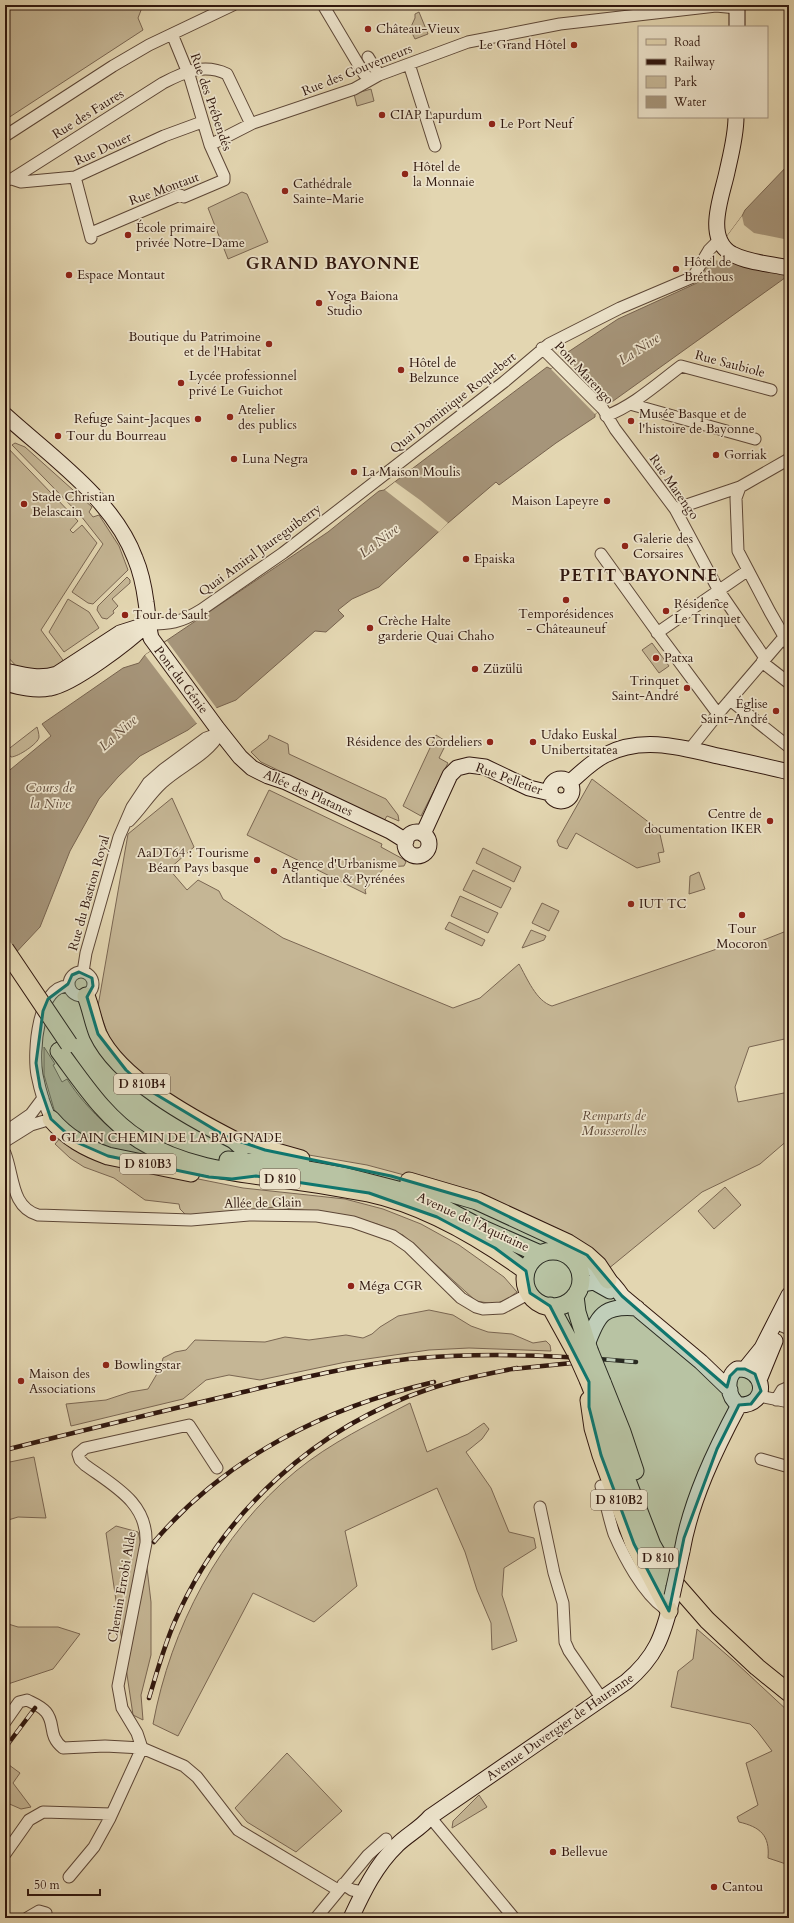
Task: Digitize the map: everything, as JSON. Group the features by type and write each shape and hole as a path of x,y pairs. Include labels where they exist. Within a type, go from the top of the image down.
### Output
{"main road":[{"path":"737,6 737,26"},
{"path":"736,121 717,217 721,241 725,249 739,257 789,268"},
{"path":"5,415 95,496 116,521 129,543 139,569 147,604 147,624 127,643 63,684 42,689 29,689 5,683"},
{"path":"5,671 36,678 57,674 120,632 147,624"},
{"name":"Pont du Génie","path":"147,624 151,638 157,648 209,716 220,733"},
{"name":"Allée des Platanes","path":"220,733 240,757 252,768 383,828 406,841 405,845 409,853 421,856 428,850 429,845 423,834"},
{"name":"Rue Pelletier","path":"423,834 450,775 457,768 468,765 485,767 529,788 550,793 555,799 566,799 572,790 569,783 594,761 621,748 651,744 690,749"},
{"path":"690,749 789,772"},
{"path":"406,841 413,833 423,834"},
{"name":"D 810","path":"5,949 64,1048"},
{"name":"D 810","path":"5,969 64,1048"},
{"name":"D 810B4","path":"86,996 98,1034 111,1053 126,1070 147,1089 234,1140 240,1146 264,1156 279,1160 286,1166"},
{"name":"Avenue de l'Aquitaine","path":"64,1048 109,1098 136,1124 152,1135 185,1150 242,1162 286,1166 367,1181 436,1202 442,1208 483,1229 540,1254"},
{"name":"Avenue de l'Aquitaine","path":"64,1048 97,1102 113,1119 139,1140 173,1157 192,1164 227,1172 369,1193 407,1204 437,1217 495,1248 526,1271"},
{"name":"D 810B3","path":"51,1119 76,1142 108,1156 210,1177 232,1179 256,1176"},
{"path":"234,1140 296,1158 391,1176 472,1199 518,1219 578,1250 598,1265 608,1280"},
{"path":"436,1202 452,1205 485,1205"},
{"path":"578,1290 581,1277 576,1263 569,1256 560,1252 550,1251 540,1254 534,1258 526,1271 526,1286 530,1293 538,1302 550,1306 564,1304 578,1290 594,1282 622,1296 701,1362 730,1390"},
{"path":"576,1263 589,1266 614,1284 622,1296"},
{"name":"D 810","path":"578,1290 577,1312 584,1350 652,1545 672,1580 707,1620 757,1667 789,1693"},
{"path":"701,1362 739,1370 755,1374 759,1380 761,1391 759,1396 751,1404 739,1405 733,1400 729,1380 739,1370 762,1348 789,1295"},
{"name":"D 810","path":"550,1306 584,1350"},
{"path":"584,1350 595,1324 604,1313 621,1307 637,1308"},
{"path":"759,1380 785,1328 789,1310"},
{"name":"D 810","path":"596,1382 622,1432 655,1531 672,1566 693,1594 730,1632 789,1683"},
{"name":"D 810B2","path":"596,1382 589,1407 601,1456 634,1544 671,1604"},
{"name":"Avenue Duvergier de Hauranne","path":"351,1918 363,1892 388,1853 405,1837 430,1817 626,1682 646,1663 661,1639 671,1604 684,1538 701,1489 717,1449 739,1405"}],"street":[{"path":"5,136 148,45 234,5"},
{"path":"323,5 364,74 375,77"},
{"name":"Rue des Gouverneurs","path":"210,145 253,123 296,110 354,89 375,77 468,42 560,24 699,6 737,6"},
{"name":"Rue des Prébendés","path":"172,34 187,71 202,122 210,145 224,176 224,180"},
{"path":"368,57 375,77"},
{"path":"409,64 435,146"},
{"path":"187,71 203,69 227,74 250,122 253,123"},
{"name":"Rue des Faures","path":"8,180 163,83 187,71"},
{"name":"Rue Douer","path":"8,180 21,182 75,177 164,136 202,122"},
{"name":"Rue Montaut","path":"75,177 91,235 180,195 184,197 224,180"},
{"name":"Quai Dominique Roquebert","path":"381,479 504,382 542,348 620,308 688,281 693,278 709,250 721,241"},
{"name":"Pont Marengo","path":"542,348 558,363 604,413"},
{"name":"Rue Saubiole","path":"630,404 681,366 771,390"},
{"path":"604,413 630,404 755,439"},
{"name":"Rue Marengo","path":"604,413 675,509 719,590 764,660 789,683"},
{"path":"675,509 740,487 789,459"},
{"name":"Quai Amiral Jaureguiberry","path":"147,624 173,623 188,618 284,553 381,479"},
{"path":"690,749 764,660 786,641 747,571 738,551 736,498 740,487"},
{"path":"601,554 657,633 718,714"},
{"path":"657,633 747,571"},
{"path":"730,700 789,748"},
{"name":"Rue du Bastion Royal","path":"83,972 86,953 115,852 132,807 148,783 200,743 220,733"},
{"path":"83,972 90,975 93,982 92,990 86,996 75,995 69,986 72,976 83,972"},
{"path":"6,1137 31,1125 51,1119 43,1098 37,1074 36,1049 43,1011 48,999 58,989 69,986"},
{"path":"6,1137 31,1114 43,1098"},
{"path":"5,1153 9,1148 6,1137"},
{"name":"Allée de Glain","path":"5,1153 18,1200 28,1212 38,1215 191,1220 249,1215 324,1217 353,1222 393,1236 409,1247 461,1298 476,1307 483,1309 502,1308 530,1293"},
{"path":"776,1400 782,1390 789,1387"},
{"path":"759,1396 789,1402"},
{"name":"Chemin Errobi Alde","path":"142,1748 137,1733 122,1708 118,1686 146,1543 147,1529 143,1518 131,1500 85,1465 80,1460 78,1454 85,1448 189,1425 217,1468"},
{"path":"761,1459 789,1467"},
{"path":"601,1486 614,1533 622,1550 649,1594 671,1604"},
{"path":"540,1507 554,1573 563,1603 565,1642 569,1651 602,1699"},
{"path":"5,1722 20,1702 27,1700 47,1712 56,1742 63,1748 105,1746 142,1748 190,1770 238,1830 341,1887 363,1892"},
{"path":"69,1877 94,1848 142,1748"},
{"path":"5,1854 29,1820 43,1812 111,1814"},
{"path":"430,1817 514,1918"},
{"path":"316,1918 368,1855 386,1839"},
{"path":"27,1918 39,1911 46,1913"}],"highlighted area":[{"path":"79,972 92,978 93,986 87,997 98,1034 126,1070 147,1089 227,1137 265,1150 391,1176 477,1201 587,1255 622,1296 727,1387 730,1376 737,1369 745,1369 755,1374 761,1391 751,1404 739,1405 717,1449 684,1538 669,1611 634,1544 601,1455 589,1407 589,1382 550,1306 530,1293 526,1271 495,1248 437,1217 369,1193 256,1176 232,1179 209,1177 108,1156 76,1142 51,1119 40,1087 36,1063 43,1011 48,999 68,984 72,975"}],"green space":[{"path":"5,5 143,5 138,18 143,30 5,120"},
{"path":"419,12 428,34 415,39 410,29 415,18 415,14"},
{"path":"371,89 374,101 357,106 354,94"},
{"path":"242,192 247,194 268,242 228,259 208,208"},
{"path":"15,443 25,447 92,507 89,512 93,517 99,515 119,546 128,570 93,604 88,603 72,592 103,544 81,516 12,445"},
{"path":"5,445 78,521 70,530 73,533 82,525 97,543 41,630 65,663 51,670 19,669 5,654"},
{"path":"127,577 130,580 130,583 112,599 118,606 113,611 114,613 107,619 102,618 97,610 98,606"},
{"path":"68,599 89,612 99,628 64,652 49,632"},
{"name":"Patxa","path":"652,643 669,666 659,673 642,650"},
{"path":"37,727 39,737 36,743 23,752 11,757 6,751"},
{"path":"269,735 288,744 289,754 386,799 398,815 399,821 387,816 384,821 261,762 251,752 268,739"},
{"path":"436,735 447,742 439,758 448,763 421,816 403,806"},
{"path":"592,779 659,830 664,852 658,853 660,862 637,868 576,833 567,849 559,846 557,841"},
{"path":"269,790 382,844 381,847 406,862 404,866 385,867 365,890 366,894 247,835"},
{"name":"Remparts de Mousserolles","path":"172,798 194,847 169,869 187,890 198,880 219,891 223,899 283,938 453,1008 480,998 519,964 537,994 546,1003 552,1006 740,941 751,945 789,930 789,1038 749,1047 735,1087 738,1102 789,1092 789,1139 760,1164 702,1192 608,1269 434,1183 367,1165 303,1154 252,1140 179,1101 150,1081 123,1057 108,1035 98,1006 128,834"},
{"path":"483,848 521,867 514,882 476,863"},
{"path":"473,870 511,888 501,908 463,890"},
{"path":"699,872 705,889 689,894 690,876"},
{"path":"460,896 498,913 488,933 451,916"},
{"path":"542,903 559,911 549,931 532,923"},
{"path":"449,922 485,940 482,946 445,929"},
{"path":"531,930 546,936 544,940 522,948"},
{"path":"44,1047 55,1064 53,1065 62,1082 67,1079 85,1103 106,1125 130,1144 155,1160 89,1143 56,1116 44,1075"},
{"path":"61,1137 119,1163 243,1188 345,1199 383,1209 421,1224 459,1245 504,1277 517,1292 506,1300 494,1304 476,1301 403,1235 377,1224 342,1215 276,1207 187,1216 180,1209 179,1204 145,1200 114,1178 84,1167 70,1158 55,1144"},
{"path":"725,1187 741,1205 714,1229 698,1211"},
{"path":"429,1310 453,1315 471,1326 488,1332 512,1334 533,1343 546,1341 550,1345 551,1351 469,1348 429,1350 346,1362 260,1380 229,1375 206,1380 183,1399 71,1426 66,1404 106,1400 130,1392 148,1389 161,1367 163,1358 175,1352 186,1350 195,1340 265,1342 285,1337 309,1340 346,1335 363,1338 372,1334 380,1327 398,1316"},
{"path":"410,1403 427,1452 468,1434 484,1423 489,1429 482,1439 466,1452 491,1488 509,1532 534,1538 536,1548 504,1568 502,1595 517,1641 492,1650 491,1623 477,1590 465,1552 437,1488 345,1531 357,1586 314,1622 253,1593 178,1736 153,1724 161,1688 172,1653 186,1618 202,1585 222,1553 244,1524 268,1496 309,1461 352,1434"},
{"path":"34,1457 46,1518 18,1517 5,1521 5,1463"},
{"path":"116,1526 138,1532 147,1568 151,1602 151,1655 141,1695 143,1720 133,1715 106,1533"},
{"path":"5,1623 18,1627 58,1627 80,1634 53,1669 5,1685"},
{"path":"697,1629 789,1712 789,1865 768,1858 767,1843 762,1833 753,1826 739,1822 737,1817 758,1805 746,1763 772,1751 750,1724 671,1707 678,1671 693,1659"},
{"path":"287,1753 342,1811 296,1852 247,1822 235,1808"},
{"path":"5,1762 20,1773 13,1783 31,1807 21,1809 5,1802"},
{"path":"479,1795 487,1807 452,1828 453,1821"}],"water":[{"name":"Cours de la Nive","path":"789,164 789,275 595,414 595,417 556,443 499,485 496,482 448,523 379,587 352,599 338,610 344,616 326,632 315,631 236,700 216,708 188,730 140,756 118,777 99,799 70,851 40,927 10,959 5,985 5,774 51,736 42,724 123,668 139,663 145,655 328,532 379,491 384,490 547,367 551,369 565,358 565,354 618,319 697,283 710,259 745,210"}],"pier":[{"path":"742,216 744,225 754,233 789,240 788,276 710,259"},
{"path":"565,358 610,404 595,414 551,369"},
{"path":"395,482 448,523 439,532 385,490"},
{"path":"167,641 218,710 198,725 145,655"}],"railway":[{"path":"5,1450 297,1379 386,1362 436,1357 493,1355 550,1356 636,1362"},
{"path":"513,1369 582,1362"},
{"path":"149,1698 171,1630 195,1581 219,1544 246,1509 278,1478 312,1450 349,1426 388,1405 440,1385 517,1368"},
{"path":"154,1542 182,1512 213,1485 246,1461 281,1440 317,1421 355,1406 434,1382"},
{"path":"5,1748 35,1708"}],"place":[{"name":"Château-Vieux","path":"368,29"},
{"name":"Le Grand Hôtel","path":"574,45"},
{"name":"CIAP Lapurdum","path":"382,115"},
{"name":"Le Port Neuf","path":"492,124"},
{"name":"Hôtel de la Monnaie","path":"405,174"},
{"name":"Cathédrale Sainte-Marie","path":"285,191"},
{"name":"École primaire privée Notre-Dame","path":"128,235"},
{"name":"Hôtel de Bréthous","path":"676,269"},
{"name":"Espace Montaut","path":"69,275"},
{"name":"Yoga Baiona Studio","path":"319,303"},
{"name":"Boutique du Patrimoine et de l'Habitat","path":"269,344"},
{"name":"Hôtel de Belzunce","path":"401,370"},
{"name":"Lycée professionnel privé Le Guichot","path":"181,383"},
{"name":"Atelier des publics","path":"230,417"},
{"name":"Refuge Saint-Jacques","path":"198,419"},
{"name":"Musée Basque et de l'histoire de Bayonne","path":"631,421"},
{"name":"Tour du Bourreau","path":"58,436"},
{"name":"Gorriak","path":"716,455"},
{"name":"Luna Negra","path":"234,459"},
{"name":"La Maison Moulis","path":"354,472"},
{"name":"Maison Lapeyre","path":"607,501"},
{"name":"Stade Christian Belascain","path":"24,504"},
{"name":"Galerie des Corsaires","path":"625,546"},
{"name":"Epaiska","path":"466,559"},
{"name":"Temporésidences - Châteauneuf","path":"566,600"},
{"name":"Résidence Le Trinquet","path":"666,611"},
{"name":"Tour de Sault","path":"125,615"},
{"name":"Crèche Halte garderie Quai Chaho","path":"370,628"},
{"name":"Patxa","path":"656,658"},
{"name":"Züzülü","path":"475,669"},
{"name":"Trinquet Saint-André","path":"687,688"},
{"name":"Église Saint-André","path":"776,711"},
{"name":"Résidence des Cordeliers","path":"490,742"},
{"name":"Udako Euskal Unibertsitatea","path":"533,742"},
{"name":"Centre de documentation IKER","path":"770,821"},
{"name":"AaDT64 : Tourisme Béarn Pays basque","path":"257,860"},
{"name":"Agence d'Urbanisme Atlantique & Pyrénées","path":"274,871"},
{"name":"IUT TC","path":"631,904"},
{"name":"Tour Mocoron","path":"742,915"},
{"name":"GLAIN CHEMIN DE LA BAIGNADE","path":"53,1138"},
{"name":"Méga CGR","path":"351,1286"},
{"name":"Bowlingstar","path":"106,1365"},
{"name":"Maison des Associations","path":"21,1381"},
{"name":"Bellevue","path":"553,1852"},
{"name":"Cantou","path":"714,1887"}],"district":[{"name":"GRAND BAYONNE","path":"333,263"},
{"name":"PETIT BAYONNE","path":"639,575"}],"water label":[{"name":"La Nive","path":"639,349"},
{"name":"La Nive","path":"379,541"},
{"name":"La Nive","path":"118,733"}]}
